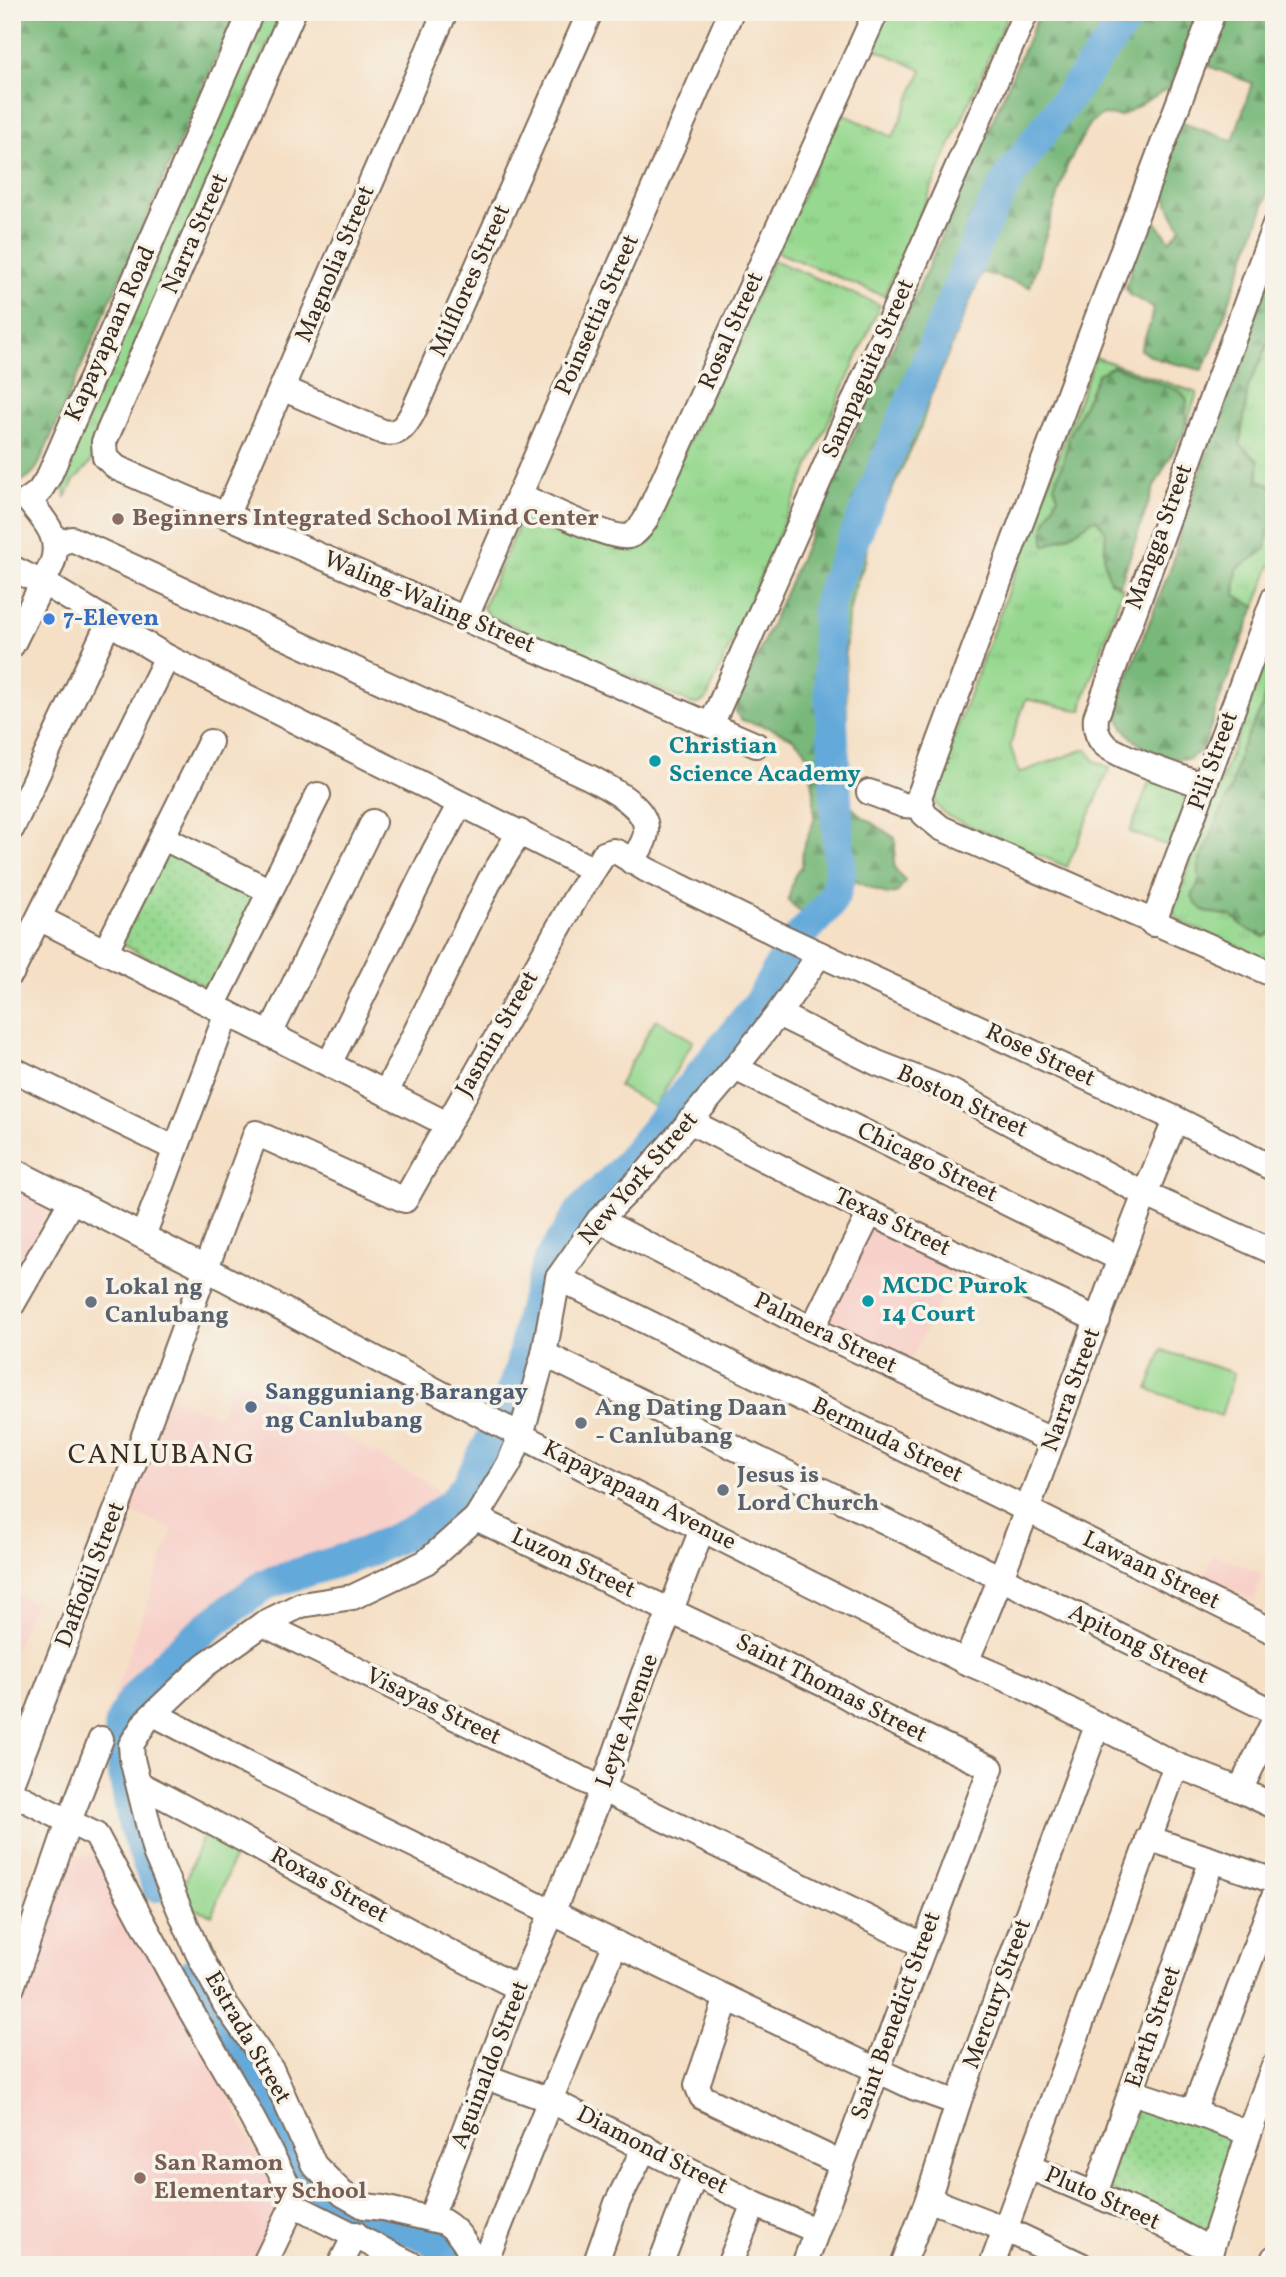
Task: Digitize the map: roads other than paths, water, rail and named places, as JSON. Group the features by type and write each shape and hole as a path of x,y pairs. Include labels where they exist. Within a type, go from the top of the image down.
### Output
{"street":[{"name":"Kapayapaan Road","path":"56,544 49,528 20,500 39,492 49,476 251,12"},
{"name":"Narra Street","path":"105,457 104,442 293,12"},
{"name":"Magnolia Street","path":"226,516 445,12"},
{"name":"Milflores Street","path":"282,388 383,432 395,432 406,425 590,12"},
{"name":"Poinsettia Street","path":"465,619 731,12"},
{"name":"Rosal Street","path":"519,495 612,535 630,536 645,521 876,12"},
{"name":"Sampaguita Street","path":"711,726 1026,12"},
{"path":"1213,12 919,797 924,814 941,828 1153,924 1274,975"},
{"name":"Mangga Street","path":"1205,786 1104,746 1096,728 1096,717 1274,227"},
{"name":"Waling-Waling Street","path":"105,457 117,468 756,745"},
{"path":"12,645 55,558 56,544 72,539 601,783 632,804 646,823 646,836 632,862"},
{"path":"12,568 54,589 108,624 167,657 592,869"},
{"name":"Pili Street","path":"1153,924 1274,598"},
{"path":"12,828 108,624"},
{"path":"12,972 167,657"},
{"path":"105,952 210,742"},
{"path":"869,792 902,805 920,806"},
{"path":"143,1236 176,1149 220,1009 270,891 317,795"},
{"path":"328,1064 433,852 460,804"},
{"path":"270,1034 373,822"},
{"path":"386,1093 490,880 520,832"},
{"path":"162,837 270,891"},
{"name":"Rose Street","path":"592,869 604,853 613,851 803,946 1176,1119 1274,1169"},
{"name":"Jasmin Street","path":"256,1133 405,1200 592,869"},
{"path":"39,918 447,1124"},
{"name":"New York Street","path":"263,1624 302,1605 353,1597 426,1562 476,1518 509,1464 507,1428 544,1354 558,1278 600,1220 648,1172 778,1014 803,946"},
{"name":"Boston Street","path":"778,1014 877,1063 952,1092 1144,1194 1274,1252"},
{"name":"Chicago Street","path":"735,1068 1120,1259"},
{"path":"12,1069 176,1149"},
{"name":"Narra Street","path":"966,1662 1002,1579 1144,1194 1176,1119"},
{"name":"Texas Street","path":"689,1121 870,1213 1098,1320"},
{"name":"Daffodil Street","path":"12,1781 256,1133"},
{"name":"Kapayapaan Avenue","path":"12,1170 205,1268 702,1529 1176,1765 1240,1790 1274,1807"},
{"path":"12,1305 72,1200"},
{"path":"812,1329 870,1213"},
{"name":"Palmera Street","path":"600,1220 812,1329 1053,1441"},
{"name":"Bermuda Street","path":"558,1278 1028,1511"},
{"name":"Apitong Street","path":"544,1354 1274,1712"},
{"name":"Lawaan Street","path":"1028,1511 1274,1632"},
{"name":"Luzon Street","path":"476,1518 671,1610"},
{"name":"Leyte Avenue","path":"552,1913 603,1789 644,1673 702,1529"},
{"name":"Saint Thomas Street","path":"671,1610 991,1768"},
{"name":"Estrada Street","path":"263,1624 205,1665 140,1728 131,1745 155,1852 198,1953 225,2004 272,2071 314,2165 343,2194 363,2206 383,2207 431,2217"},
{"name":"Visayas Street","path":"263,1624 923,1945"},
{"path":"154,1714 249,1764 727,1998 877,2070 958,2103"},
{"path":"1240,1790 1274,1721"},
{"name":"Mercury Street","path":"903,2265 928,2200 958,2103 1097,1726"},
{"path":"12,1987 69,1821 101,1739"},
{"path":"992,2265 1176,1765"},
{"name":"Saint Benedict Street","path":"804,2265 991,1768"},
{"name":"Roxas Street","path":"139,1784 245,1839 439,1948 519,1988"},
{"path":"12,1793 96,1835 244,2103 286,2182 293,2205 264,2265"},
{"path":"1148,1838 1274,1881"},
{"name":"Earth Street","path":"1095,2194 1212,1860"},
{"path":"1193,2112 1274,1897"},
{"name":"Aguinaldo Street","path":"431,2217 519,1988 552,1913"},
{"path":"484,2265 616,1943"},
{"path":"727,1998 697,2085 702,2097 842,2164"},
{"path":"1208,2257 1274,2066"},
{"name":"Diamond Street","path":"486,2077 550,2100 754,2204 815,2230"},
{"path":"1132,2092 1249,2133"},
{"path":"595,2265 617,2203 645,2147"},
{"name":"Pluto Street","path":"1030,2167 1146,2216 1208,2257"},
{"path":"660,2265 695,2174"},
{"path":"928,2200 1005,2229 1082,2265"},
{"path":"729,2265 754,2204"},
{"path":"293,2205 356,2234 410,2264"},
{"path":"431,2217 452,2227 463,2239 476,2265"},
{"path":"340,2265 356,2234"},
{"path":"1271,2265 1274,2258"}],"waterway":[{"path":"157,1886 134,1827 120,1752 120,1725 129,1705 182,1648 266,1584 364,1553 419,1528 453,1503 468,1484 500,1423 521,1367 531,1317 548,1263 581,1211 620,1173 760,1002 791,946 828,906 835,894 840,874 827,628 833,589 983,227 1009,177 1132,12"},
{"path":"195,1972 221,2022 255,2074 291,2155 311,2182 358,2214 429,2238 444,2249 457,2265"}],"place":[{"name":"Beginners Integrated School Mind Center","path":"118,519"},
{"name":"7-Eleven","path":"49,619"},
{"name":"Christian Science Academy","path":"655,761"},
{"name":"MCDC Purok 14 Court","path":"868,1301"},
{"name":"Lokal ng Canlubang","path":"91,1302"},
{"name":"Sangguniang Barangay ng Canlubang","path":"251,1407"},
{"name":"Ang Dating Daan - Canlubang","path":"581,1423"},
{"name":"Jesus is Lord Church","path":"723,1490"},
{"name":"San Ramon Elementary School","path":"140,2178"}],"district":[{"name":"CANLUBANG","path":"162,1455"}]}
